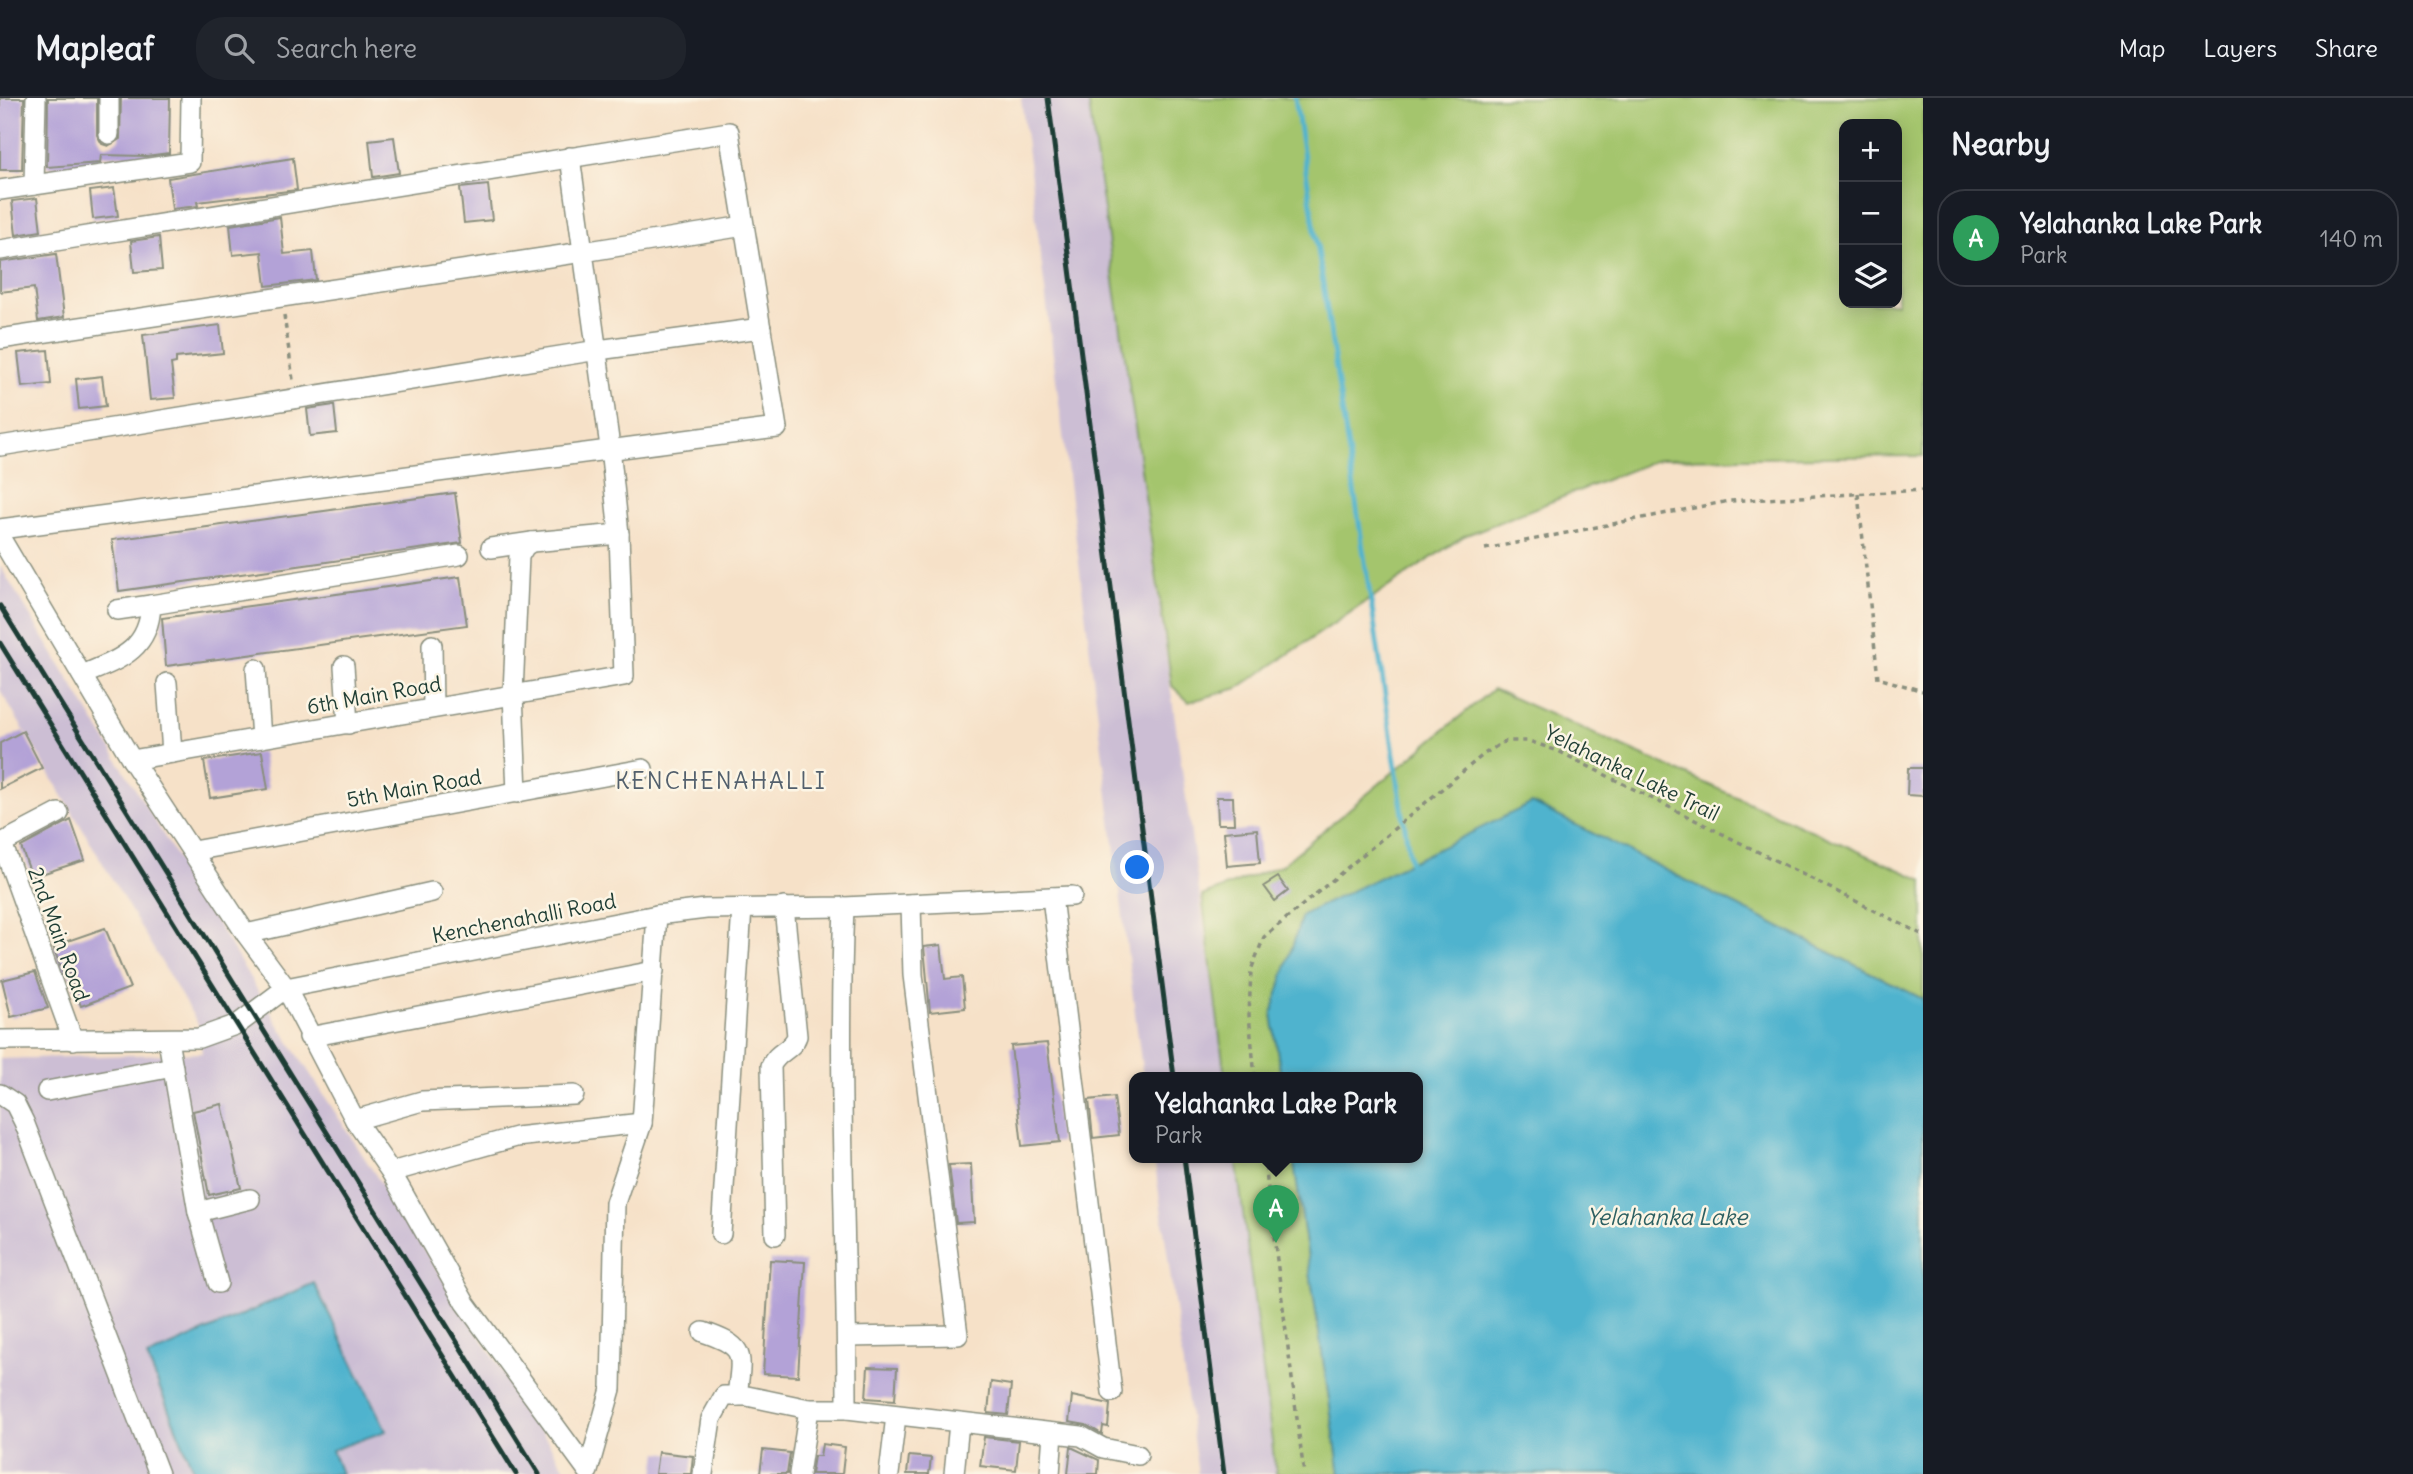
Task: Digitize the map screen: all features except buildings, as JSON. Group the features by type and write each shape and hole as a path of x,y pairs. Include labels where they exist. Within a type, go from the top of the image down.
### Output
{"street":[{"path":"34,185 36,98"},
{"path":"109,98 109,134"},
{"path":"0,190 190,162 191,98"},
{"path":"0,250 729,132 776,428 610,447 0,529"},
{"path":"491,548 619,534 598,350 570,157"},
{"path":"0,339 282,299 744,226"},
{"path":"0,446 598,350 761,328"},
{"name":"6th Main Road","path":"132,760 624,676 619,534"},
{"path":"0,537 132,760 246,934 286,988 309,1037 355,1120 391,1172 465,1303 588,1471 611,1389 615,1203 642,1123 657,915"},
{"path":"517,793 513,694 519,556 524,546 532,542"},
{"path":"117,610 459,555"},
{"path":"82,675 135,650 147,629 152,605"},
{"path":"432,645 433,708"},
{"path":"344,666 348,724"},
{"path":"256,669 261,738"},
{"path":"167,683 172,753"},
{"name":"5th Main Road","path":"193,852 643,769"},
{"path":"1,844 59,813"},
{"name":"2nd Main Road","path":"1,844 73,1040"},
{"path":"246,934 432,892"},
{"name":"Kenchenahalli Road","path":"0,1040 199,1038 238,1024 286,988 657,915 741,908 844,907 1072,896"},
{"path":"1052,897 1112,1392"},
{"path":"847,1337 958,1335 914,975 911,904"},
{"path":"775,1235 771,1066 774,1057 794,1044 797,1036 785,907"},
{"path":"844,907 841,992 847,1409"},
{"path":"721,1234 741,908"},
{"path":"309,1037 654,971"},
{"path":"168,1040 198,1212 218,1283"},
{"path":"47,1091 173,1067"},
{"path":"0,1094 15,1104 24,1122 159,1474"},
{"path":"355,1120 422,1101 574,1095"},
{"path":"391,1172 516,1138 642,1123"},
{"path":"198,1212 250,1199"},
{"path":"703,1332 730,1341 737,1347 741,1356 737,1396"},
{"path":"703,1474 711,1419 724,1396 809,1409 847,1409 1081,1436 1103,1448 1138,1455"},
{"path":"799,1474 809,1409"},
{"path":"889,1474 896,1416"},
{"path":"954,1474 959,1423"},
{"path":"1050,1474 1053,1433"}],"path":[{"path":"282,299 295,399"},
{"path":"1485,549 1729,501 1923,490"},
{"path":"1858,494 1878,678 1923,691"},
{"name":"Yelahanka Lake Trail","path":"1255,1072 1249,1015 1251,970 1264,937 1467,765 1505,741 1528,741 1558,751 1923,934"},
{"path":"1265,1163 1304,1474"}],"shaded area":[{"path":"1021,98 1088,98 1224,1072 1142,1072"},
{"path":"0,566 278,1024 569,1474 0,1474 0,1059 202,1053 198,1024 0,690"},
{"path":"1155,1163 1237,1163 1276,1474 1198,1474"}],"green space":[{"path":"1088,98 1923,98 1923,456 1659,459 1464,536 1238,688 1189,702 1172,686"},
{"path":"1493,689 1923,880 1923,999 1532,803 1272,1013 1280,1072 1224,1072 1202,896 1282,865"},
{"path":"1237,1163 1294,1163 1340,1474 1276,1474"}],"water":[{"name":"Yelahanka Lake","path":"1532,803 1923,999 1923,1474 1340,1474 1294,1163 1423,1163 1423,1072 1280,1072 1272,1013 1302,915"},
{"path":"314,1283 386,1431 332,1450 341,1474 195,1474 147,1357"}],"waterway":[{"path":"1295,98 1411,867"}],"railway":[{"path":"1048,98 1173,1072"},
{"path":"0,606 539,1474"},
{"path":"0,643 516,1474"},
{"path":"1185,1163 1224,1474"}],"place":[{"name":"Yelahanka Lake Park","path":"1276,1243"}],"district":[{"name":"KENCHENAHALLI","path":"721,780"}]}
